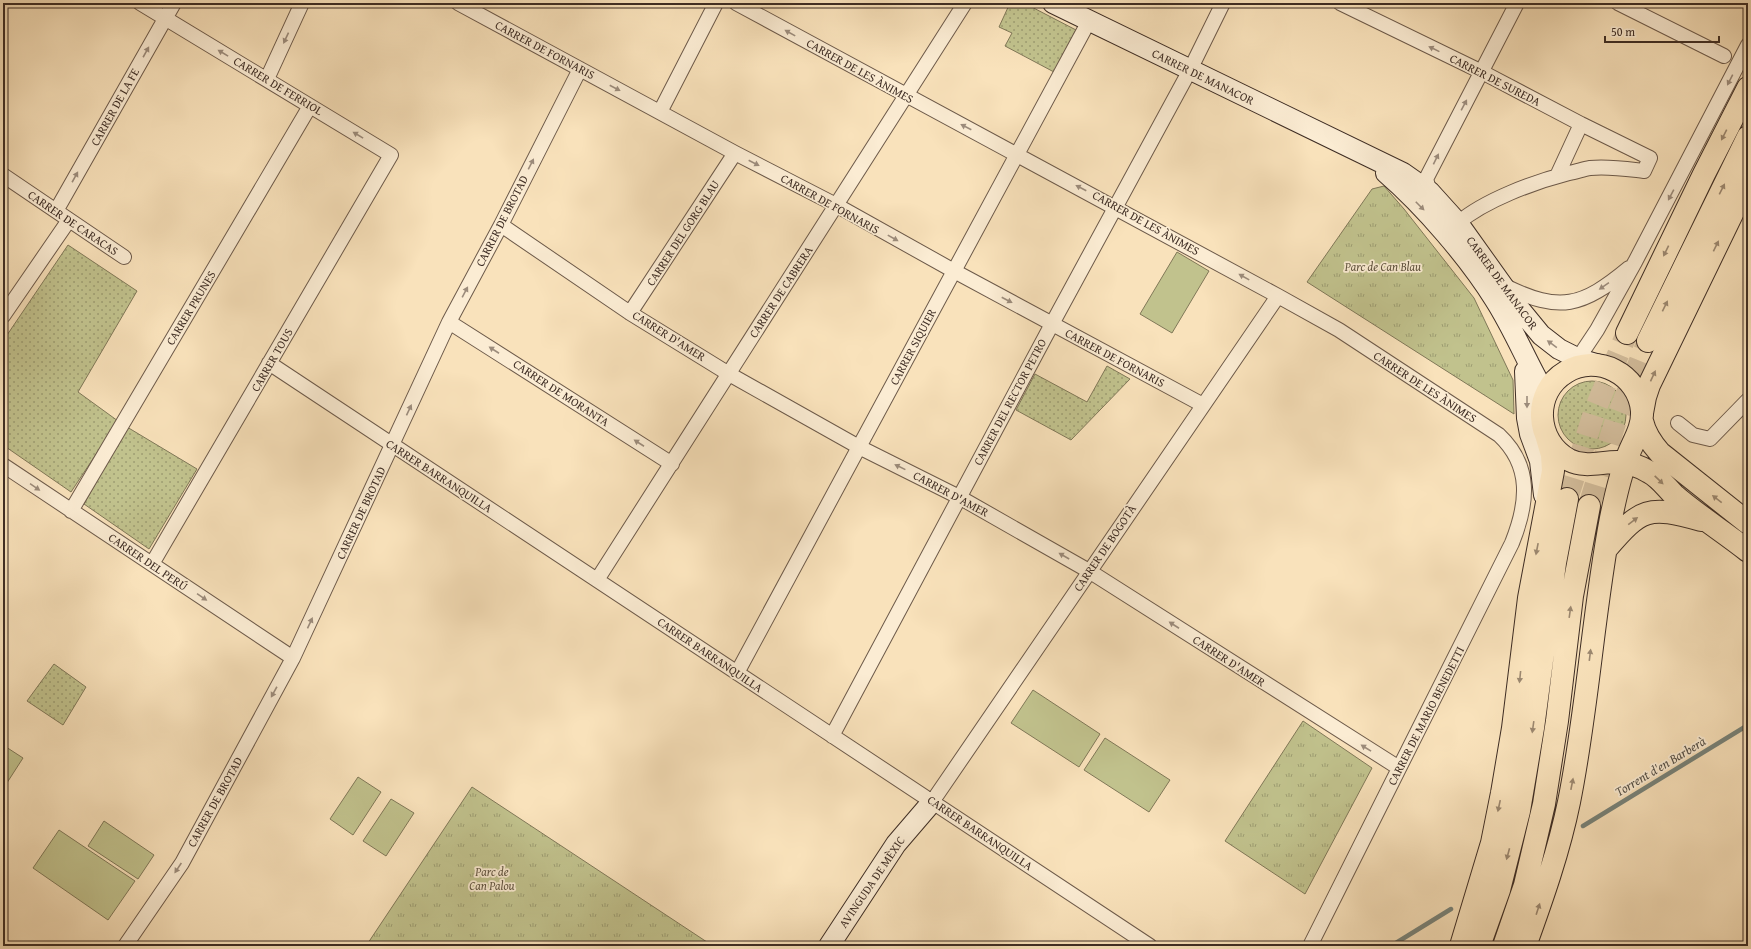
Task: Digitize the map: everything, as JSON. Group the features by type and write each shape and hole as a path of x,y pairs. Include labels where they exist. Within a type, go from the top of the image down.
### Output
{"main road":[{"name":"CARRER DE MANACOR","path":"1053,3 1388,165 1424,185 1458,223 1518,307 1541,335 1574,365"},
{"path":"1627,333 1704,174 1748,88"},
{"path":"1648,341 1748,137"},
{"name":"CARRER DE MANACOR","path":"1354,149 1392,179 1424,210 1482,280 1508,323 1537,379 1542,407"},
{"path":"1524,946 1555,856 1569,802 1620,457 1640,430 1645,397 1649,385 1748,181"},
{"path":"1521,350 1526,376 1527,418 1530,434 1540,461 1545,510"},
{"path":"1461,946 1492,843 1513,728 1529,598 1553,471 1552,455 1542,423 1542,407 1551,385 1556,379 1574,365 1600,365 1615,370 1629,381 1638,396 1645,432 1660,453 1748,522"},
{"path":"1547,438 1557,451 1570,460 1586,465 1620,457 1654,474 1675,496 1748,551"},
{"path":"1479,946 1498,890 1522,797 1533,728 1555,563 1567,498"},
{"path":"1504,946 1525,885 1544,804 1557,721 1572,596 1589,506"},
{"path":"1606,550 1629,524 1638,517 1648,513 1668,512 1712,524"},
{"name":"AVINGUDA DE MÈXIC","path":"829,946 896,844 932,802"}],"street":[{"name":"CARRER DE FERRIOL","path":"140,3 391,155"},
{"name":"CARRER DE LA FE","path":"56,212 174,3"},
{"path":"267,79 302,3"},
{"name":"CARRER DE FORNARIS","path":"458,3 735,153 836,205 954,271 1203,405"},
{"path":"660,112 716,3"},
{"name":"CARRER DE LES ÀNIMES","path":"736,3 906,96 1115,206 1339,330 1426,389 1499,435 1517,456 1524,480"},
{"name":"CARRER DE CABRERA","path":"597,580 965,3"},
{"name":"CARRER DEL RECTOR PETRO","path":"832,736 1115,206 1190,70 1223,3"},
{"name":"CARRER DE SUREDA","path":"1340,3 1482,72 1650,158 1644,171 1589,168 1557,176"},
{"path":"1424,185 1517,3"},
{"path":"1618,3 1724,56"},
{"name":"CARRER SIQUIER","path":"737,673 1089,21"},
{"path":"1574,365 1605,316 1635,262 1748,45"},
{"name":"CARRER DE BROTAD","path":"125,946 182,863 293,658 450,322 580,69"},
{"name":"CARRER PRUNES","path":"71,511 310,106"},
{"path":"1458,223 1469,214 1489,203 1543,180 1557,176 1581,124"},
{"name":"CARRER DEL GORG BLAU","path":"630,313 735,153"},
{"name":"CARRER TOUS","path":"152,564 391,155"},
{"name":"CARRER DE CARACAS","path":"3,175 124,257"},
{"name":"CARRER DE MANACOR","path":"1392,179 1424,185"},
{"path":"3,316 68,220"},
{"name":"CARRER D'AMER","path":"501,225 630,313 729,374 859,447 959,497 1089,571 1399,768"},
{"path":"1503,285 1528,297 1542,301 1552,303 1572,301 1588,296 1604,287 1635,262"},
{"name":"CARRER DE BOGOTÀ","path":"932,802 1278,296"},
{"name":"CARRER DE MORANTA","path":"450,322 672,464"},
{"name":"CARRER BARRANQUILLA","path":"270,363 1150,946"},
{"path":"1678,423 1693,435 1710,439 1748,400"},
{"name":"CARRER DEL PERÚ","path":"3,465 293,658"},
{"name":"CARRER DE MARIO BENEDETTI","path":"1310,946 1512,543 1523,511 1524,480"}],"green space":[{"path":"1010,3 1024,3 1076,30 1054,72 1005,46 1012,33 999,27"},
{"name":"Parc de Can Blau","path":"1384,186 1474,298 1513,380 1514,414 1307,282 1372,189"},
{"path":"68,245 137,291 78,392 118,421 71,492 3,445 3,341"},
{"path":"1177,252 1209,271 1172,333 1140,314"},
{"path":"1107,366 1130,379 1071,440 1016,410 1035,374 1087,402"},
{"path":"1592,381 1605,384 1616,391 1623,402 1626,415 1623,428 1616,439 1605,446 1592,449 1579,446 1568,439 1561,428 1558,415 1561,402 1568,391 1579,384"},
{"path":"127,427 197,469 149,549 84,504"},
{"path":"54,664 86,687 63,725 27,701"},
{"path":"1033,690 1100,734 1079,767 1011,723"},
{"path":"1303,721 1372,768 1305,894 1225,841"},
{"path":"1105,738 1170,780 1149,812 1084,770"},
{"path":"3,745 23,758 3,789"},
{"path":"358,777 381,792 353,835 330,819"},
{"name":"Parc de Can Palou","path":"472,787 713,946 366,946"},
{"path":"391,799 414,813 386,856 363,841"},
{"path":"104,821 154,855 138,879 88,846"},
{"path":"59,830 135,881 108,920 33,868"}],"waterway":[{"name":"Torrent d'en Barberà","path":"1583,826 1748,725"},
{"name":"Torrent d'en Barberà","path":"1391,946 1451,909"}],"tunnel":[{"path":"1567,499 1595,410 1627,333"},
{"path":"1589,506 1616,420 1648,341"}]}
